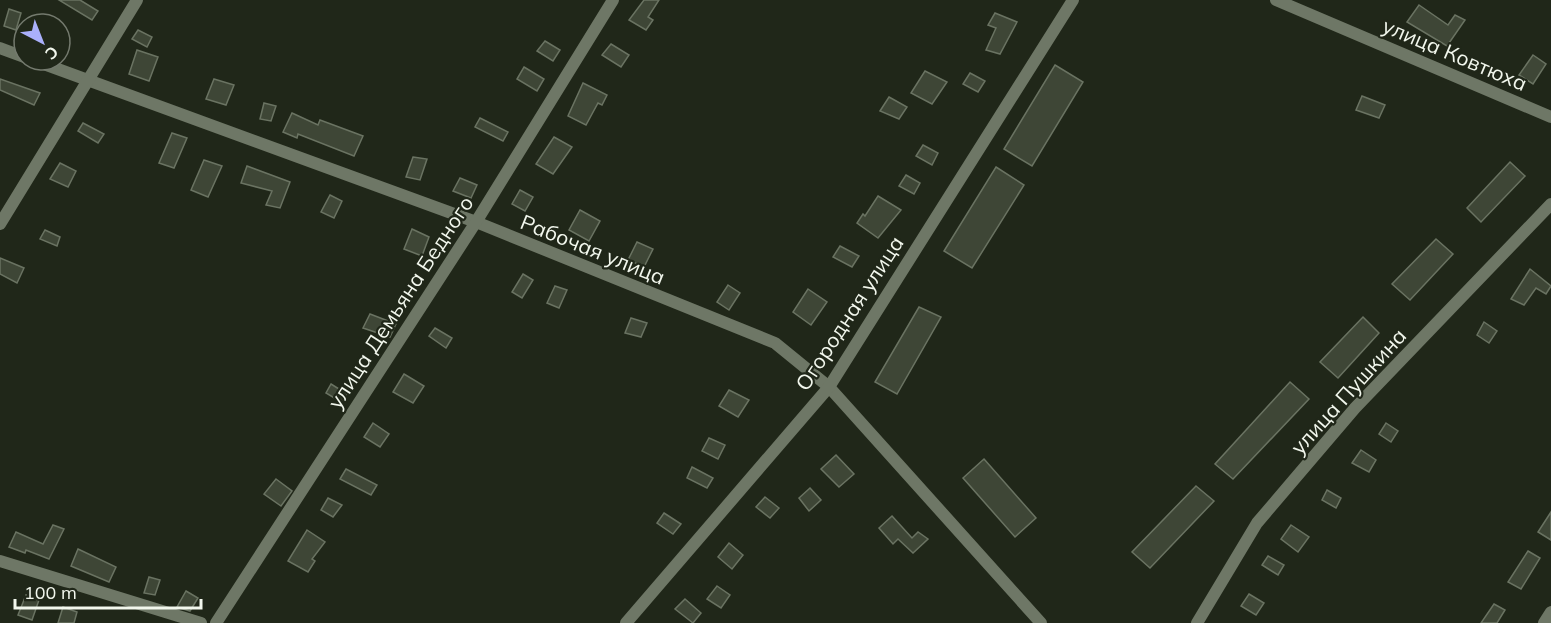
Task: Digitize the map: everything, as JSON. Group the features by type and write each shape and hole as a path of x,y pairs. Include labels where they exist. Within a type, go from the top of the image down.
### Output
{"street":[{"path":"0,224 137,0"},
{"name":"улица Демьяна Бедного","path":"216,623 476,222 613,0"},
{"name":"Огородная улица","path":"626,623 829,387 1073,0"},
{"name":"улица Ковтюха","path":"1276,0 1551,117"},
{"name":"Рабочая улица","path":"65,72 476,222 775,344 829,387 1041,623"},
{"name":"улица Пушкина","path":"1197,623 1257,523 1355,408 1551,204"},
{"path":"0,561 201,623"},
{"path":"1544,623 1551,612"}],"building":[{"path":"59,0 80,0 98,11 92,20"},
{"path":"644,0 659,0 648,17 653,20 646,30 629,20"},
{"path":"1419,5 1448,25 1455,15 1465,20 1447,46 1407,22"},
{"path":"9,9 18,12 12,12 12,29 4,26"},
{"path":"995,13 1017,22 1000,54 986,50 996,28 988,25"},
{"path":"138,30 152,37 147,47 132,39"},
{"path":"545,41 560,50 553,61 537,51"},
{"path":"611,44 629,55 621,67 602,55"},
{"path":"137,50 158,57 149,81 129,74"},
{"path":"1533,55 1546,64 1533,84 1519,75"},
{"path":"1055,65 1083,82 1032,166 1004,149"},
{"path":"524,67 544,79 537,91 517,79"},
{"path":"925,71 947,82 932,104 911,93"},
{"path":"970,73 985,81 978,92 963,84"},
{"path":"0,79 40,93 34,105 0,90"},
{"path":"214,79 234,85 226,105 206,99"},
{"path":"583,83 607,95 602,105 598,103 586,125 568,116"},
{"path":"1362,96 1385,105 1379,118 1356,110"},
{"path":"889,97 907,107 899,119 880,111"},
{"path":"264,103 276,106 271,121 260,119"},
{"path":"292,113 318,125 320,120 363,136 354,156 298,134 297,138 283,132"},
{"path":"480,118 508,132 503,141 475,127"},
{"path":"83,123 104,134 98,143 78,131"},
{"path":"172,133 187,138 174,168 159,163"},
{"path":"554,137 572,147 553,174 536,164"},
{"path":"923,145 938,153 932,165 916,156"},
{"path":"413,157 427,159 420,180 406,177"},
{"path":"204,160 222,166 208,197 191,190"},
{"path":"1510,162 1525,176 1481,222 1467,208"},
{"path":"60,163 76,171 68,187 50,179"},
{"path":"247,166 290,182 280,208 266,205 272,191 241,183"},
{"path":"996,167 1024,185 972,268 944,251"},
{"path":"906,175 920,183 914,194 899,186"},
{"path":"460,178 477,185 471,198 453,191"},
{"path":"520,190 533,197 525,211 512,204"},
{"path":"330,195 342,201 334,218 321,212"},
{"path":"878,196 901,210 878,238 857,223 863,214 865,216"},
{"path":"580,210 600,221 589,241 569,230"},
{"path":"412,229 429,237 422,256 404,249"},
{"path":"45,230 60,237 57,246 40,239"},
{"path":"1436,239 1453,254 1410,300 1392,284"},
{"path":"637,242 653,249 644,267 628,260"},
{"path":"840,246 859,256 852,267 833,257"},
{"path":"0,258 24,268 17,283 0,274"},
{"path":"1530,269 1551,286 1546,294 1536,288 1524,305 1511,299"},
{"path":"523,274 533,280 522,298 512,292"},
{"path":"728,285 740,293 729,310 717,302"},
{"path":"555,286 567,290 559,308 547,303"},
{"path":"808,289 827,302 811,325 793,312"},
{"path":"919,307 941,317 897,394 875,382"},
{"path":"370,314 396,324 390,337 363,328"},
{"path":"1363,317 1379,333 1338,378 1320,362"},
{"path":"631,318 647,323 641,337 625,333"},
{"path":"1484,322 1497,331 1489,343 1477,335"},
{"path":"435,328 452,338 446,348 429,336"},
{"path":"404,374 424,386 413,403 393,392"},
{"path":"1290,382 1309,399 1233,479 1215,464"},
{"path":"331,384 347,394 341,402 326,393"},
{"path":"729,390 749,400 738,417 719,406"},
{"path":"373,423 389,434 380,447 364,437"},
{"path":"1386,423 1398,431 1391,442 1379,434"},
{"path":"709,438 725,445 718,459 702,451"},
{"path":"1361,450 1376,460 1369,472 1352,463"},
{"path":"836,455 854,474 839,487 821,469"},
{"path":"984,459 1036,518 1015,537 963,478"},
{"path":"692,467 713,478 707,488 687,478"},
{"path":"346,469 377,485 371,495 340,479"},
{"path":"276,479 292,491 281,506 264,494"},
{"path":"1196,486 1214,501 1150,568 1132,552"},
{"path":"810,488 821,500 809,511 799,498"},
{"path":"1327,490 1341,498 1336,508 1322,500"},
{"path":"765,497 779,508 770,518 756,507"},
{"path":"328,498 342,505 333,517 321,510"},
{"path":"1551,512 1551,540 1538,532"},
{"path":"664,513 681,524 673,534 657,523"},
{"path":"892,516 912,538 918,532 928,539 913,553 898,539 893,544 879,528"},
{"path":"53,525 64,529 49,559 26,550 25,553 9,547 16,532 43,544"},
{"path":"1291,525 1309,537 1298,552 1281,539"},
{"path":"307,530 325,542 312,559 315,561 308,572 288,561"},
{"path":"729,543 743,555 732,569 718,557"},
{"path":"78,549 116,567 109,582 71,566"},
{"path":"1528,551 1540,558 1521,589 1508,582"},
{"path":"1268,556 1284,565 1278,575 1262,565"},
{"path":"149,577 160,580 155,595 144,593"},
{"path":"717,586 730,595 721,608 707,599"},
{"path":"186,591 198,598 190,611 177,607"},
{"path":"1249,594 1264,603 1256,615 1241,606"},
{"path":"26,595 39,600 32,620 18,615"},
{"path":"685,599 701,613 693,623 675,609"},
{"path":"1494,604 1505,610 1497,623 1481,623"},
{"path":"63,607 77,612 74,623 58,623"}]}
